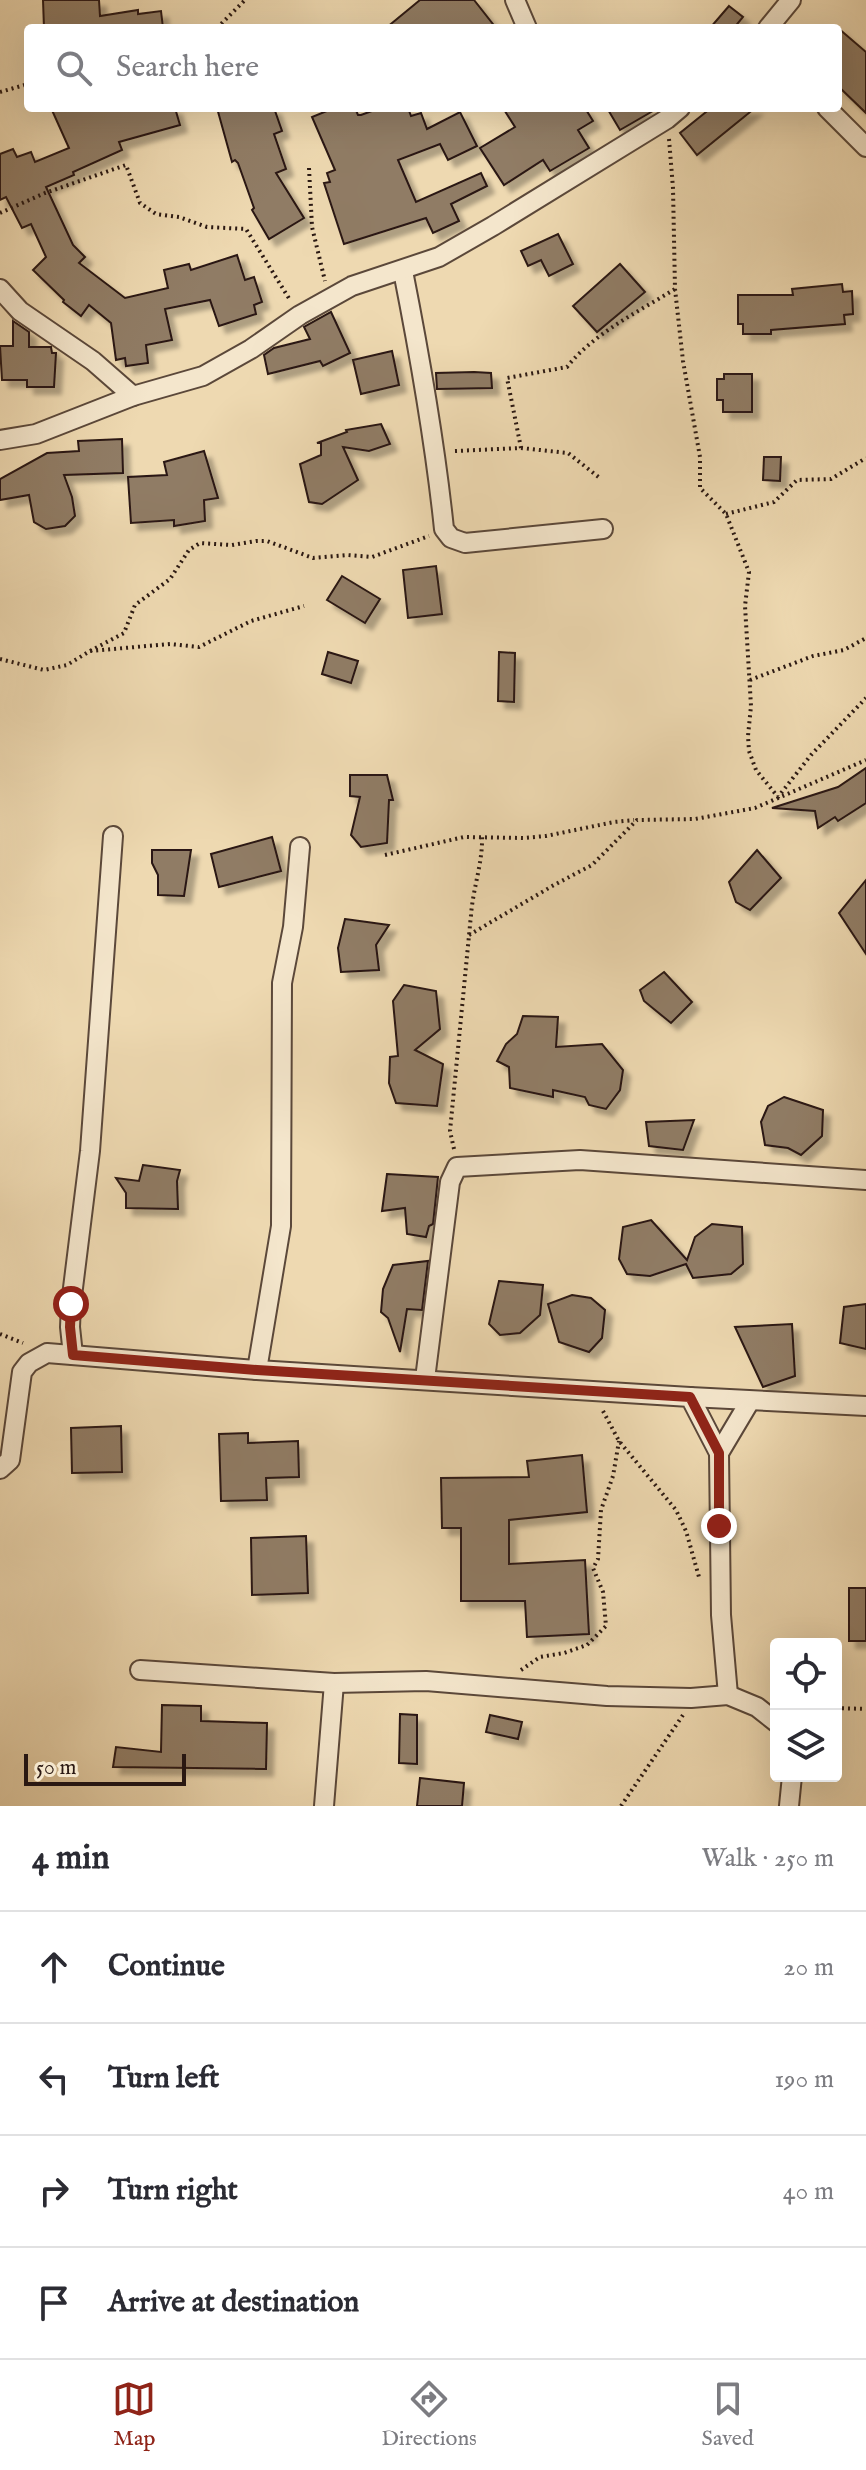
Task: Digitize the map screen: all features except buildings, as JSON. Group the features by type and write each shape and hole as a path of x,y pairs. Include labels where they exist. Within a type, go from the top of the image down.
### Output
{"street":[{"path":"515,0 525,24"},
{"path":"771,24 791,0"},
{"path":"831,112 866,147"},
{"path":"0,440 36,434 133,396 203,376 352,286 439,257 673,113"},
{"path":"403,271 436,452 444,529 451,538 465,543 603,529"},
{"path":"0,289 20,311 93,361 133,396"},
{"path":"73,1355 71,1304 90,1151 113,836"},
{"path":"257,1370 281,1226 282,983 293,927 300,847"},
{"path":"425,1379 450,1182 457,1167 580,1160 866,1180"},
{"path":"0,1469 10,1460 22,1372 29,1363 47,1353 257,1370 866,1406"},
{"path":"690,1397 719,1453 721,1615 728,1695"},
{"path":"719,1453 750,1401"},
{"path":"140,1670 334,1683 426,1681 607,1696 691,1698 728,1695 757,1707 770,1717"},
{"path":"324,1806 334,1683"},
{"path":"789,1806 791,1782"}],"path":[{"path":"221,24 245,0"},
{"path":"0,92 24,85"},
{"path":"673,113 675,289 683,361 700,457 700,488 726,514 749,572 745,606 751,706 749,751 756,770 778,797"},
{"path":"0,213 45,193 126,165 140,203 156,214 179,217 207,227 246,229 300,315"},
{"path":"309,168 312,227 330,299"},
{"path":"521,448 507,378 567,367 578,353 607,332 675,289"},
{"path":"436,452 521,448 568,453 601,479"},
{"path":"726,514 774,502 797,480 831,479 866,458"},
{"path":"0,659 44,670 67,665 124,633 135,605 170,579 189,550 200,543 232,545 267,541 313,558 347,555 372,557 444,529"},
{"path":"90,651 170,644 205,646 251,621 304,606"},
{"path":"750,680 813,656 844,650 866,638"},
{"path":"778,797 811,755 866,698"},
{"path":"385,855 464,837 546,836 614,822 695,819 755,808 866,760"},
{"path":"469,935 592,865 637,820"},
{"path":"457,1167 450,1131 474,888 483,851 482,836"},
{"path":"592,1391 619,1441 676,1510 686,1531 700,1581"},
{"path":"496,1687 540,1657 587,1645 606,1626 603,1592 593,1568 598,1559 601,1510 613,1476 619,1441"},
{"path":"621,1806 679,1724 691,1698"},
{"path":"842,1708 866,1709"}],"route":[{"path":"71,1304 73,1355 257,1370 690,1397 719,1453 719,1526"}]}
